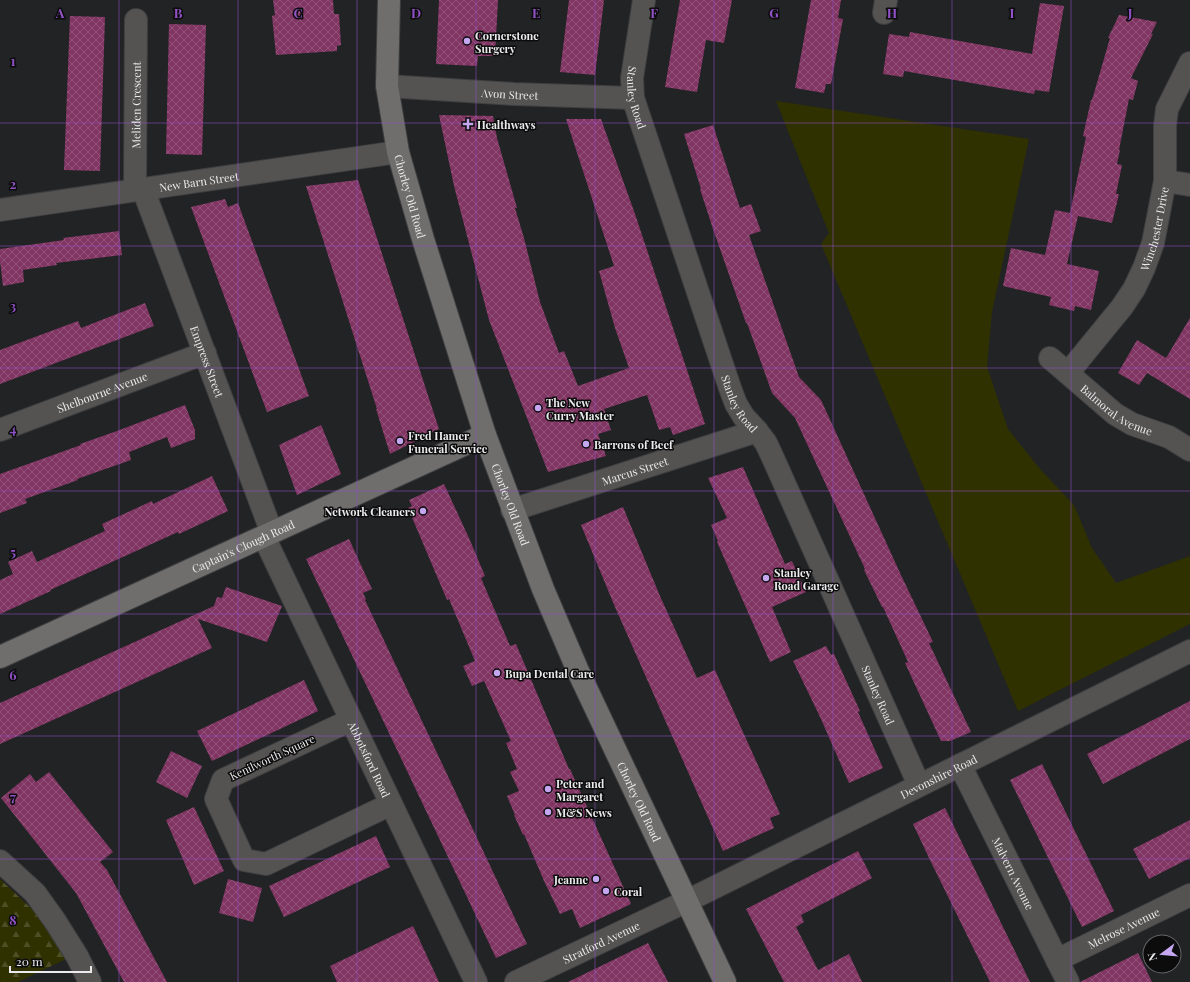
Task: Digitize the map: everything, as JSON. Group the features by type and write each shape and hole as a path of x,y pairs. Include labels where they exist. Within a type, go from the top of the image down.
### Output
{"main road":[{"name":"Chorley Old Road","path":"389,0 387,86 398,152 423,239 485,435 543,589 578,671 725,982"},
{"name":"Captain's Clough Road","path":"0,657 485,435"}],"street":[{"name":"Stanley Road","path":"644,0 632,78 633,98 730,388 736,404 766,443 919,785"},
{"name":"Meliden Crescent","path":"136,20 139,190"},
{"name":"Winchester Drive","path":"1068,374 1122,307 1134,289 1144,268 1153,242 1165,181 1165,126 1168,109 1190,63"},
{"name":"Avon Street","path":"387,86 514,94 633,98"},
{"name":"New Barn Street","path":"0,210 398,152"},
{"path":"1165,181 1190,185"},
{"name":"Empress Street","path":"139,190 205,353 268,535"},
{"name":"Shelbourne Avenue","path":"0,430 205,353"},
{"name":"Balmoral Avenue","path":"1050,358 1115,414 1132,424 1169,437 1190,450"},
{"name":"Marcus Street","path":"512,510 757,431"},
{"name":"Abbotsford Road","path":"268,535 351,720 476,982"},
{"name":"Devonshire Road","path":"687,901 1190,651"},
{"name":"Kenilworth Square","path":"351,720 222,780 216,800 244,860 266,864 391,804"},
{"name":"Malvern Avenue","path":"960,765 1068,982"},
{"path":"0,861 35,893 77,956 90,982"},
{"name":"Melrose Avenue","path":"1057,960 1190,895"},
{"name":"Stratford Avenue","path":"516,982 687,901"}],"green space":[{"path":"776,101 1029,139 992,312 987,367 1008,429 1040,469 1074,505 1092,548 1116,583 1190,556 1190,624 1018,711 821,244 829,233"},
{"path":"0,879 34,911 66,959 18,982 0,982"}],"building":[{"path":"273,0 333,0 334,14 339,14 341,45 337,46 337,51 276,55 272,16 275,15"},
{"name":"Cornerstone Surgery","path":"439,0 498,0 495,56 478,56 477,66 436,64"},
{"path":"569,0 604,0 595,75 560,72"},
{"path":"680,0 732,0 724,43 706,40 697,92 665,87"},
{"path":"811,0 841,0 838,18 843,19 831,84 826,84 824,93 795,88"},
{"path":"1040,3 1064,6 1049,92 1035,90 1034,94 904,71 903,77 883,74 889,34 909,37 910,32 1032,54"},
{"path":"1119,15 1157,22 1151,34 1153,34 1131,78 1138,81 1133,100 1129,99 1119,150 1117,164 1122,165 1116,194 1119,194 1112,223 1078,216 1067,264 1099,271 1091,310 1075,306 1074,311 1049,305 1051,297 1003,286 1011,248 1045,255 1055,210 1070,213 1086,137 1083,136 1091,100 1110,38 1108,38"},
{"path":"70,16 105,17 100,171 64,170"},
{"path":"169,24 206,25 202,155 166,154"},
{"path":"439,115 493,116 497,138 517,208 515,208 540,302 559,353 564,351 578,386 629,368 615,328 599,271 614,266 566,119 601,119 635,214 705,424 673,435 670,427 659,430 647,395 604,409 611,430 598,434 606,456 548,472 489,320 454,186"},
{"path":"713,125 740,208 751,204 761,231 749,235 799,377 821,400 933,642 929,643 971,732 950,741 941,741 905,663 908,662 864,570 865,569 795,418 772,393 713,229 684,134"},
{"path":"358,180 439,429 390,454 306,186"},
{"path":"225,199 228,207 238,203 309,396 267,412 191,207"},
{"path":"119,231 122,255 56,263 57,265 23,270 24,282 3,286 0,249 64,240 63,238"},
{"path":"145,303 154,326 0,384 0,350 78,321 81,328"},
{"path":"1190,318 1190,399 1147,373 1139,385 1118,373 1137,340 1166,358"},
{"path":"185,405 195,430 195,439 171,448 167,437 129,452 131,460 25,499 27,503 0,513 0,474"},
{"path":"321,425 341,474 297,495 279,445"},
{"name":"Stanley Road Garage","path":"743,467 785,564 792,561 806,592 772,607 791,652 770,662 717,542 718,541 711,525 727,518 708,478"},
{"path":"212,476 228,511 179,534 178,532 0,614 0,580 13,574 8,562 32,551 37,562 105,531 102,524 152,501 153,504"},
{"path":"444,484 485,576 481,578 510,646 516,644 569,769 631,904 580,928 572,909 560,914 514,815 507,796 519,791 510,772 517,769 506,743 511,741 484,681 472,686 463,666 475,661 408,508 412,506 409,500"},
{"path":"623,507 660,596 697,678 715,670 780,814 770,818 774,828 723,851 615,607 581,525"},
{"path":"349,539 372,589 363,593 366,599 365,600 527,944 496,958 306,559"},
{"path":"226,587 282,606 267,642 198,619 212,648 0,744 0,703 214,606 217,597 222,598"},
{"path":"826,646 831,655 834,654 860,711 858,712 883,768 849,783 821,719 793,661"},
{"path":"304,680 318,711 212,761 197,731"},
{"path":"1190,701 1190,739 1103,784 1087,754"},
{"path":"171,751 202,766 187,798 156,782"},
{"path":"1042,764 1114,911 1082,927 1010,780"},
{"path":"49,772 113,852 100,862 107,870 167,982 124,982 76,893 1,798 30,774 36,782"},
{"path":"194,807 224,871 194,885 166,820"},
{"path":"945,808 1030,982 990,982 930,860 913,824"},
{"path":"1190,820 1190,858 1149,879 1133,849"},
{"path":"376,836 390,867 284,917 269,886"},
{"path":"858,851 872,878 801,915 804,922 796,927 818,970 849,954 862,982 784,982 746,909"},
{"path":"228,879 262,888 253,922 219,913"},
{"path":"413,926 439,982 337,982 330,966"},
{"path":"648,943 668,982 568,982"},
{"path":"1138,953 1142,961 1142,974 1148,974 1152,982 1080,982"}],"place":[{"name":"Cornerstone Surgery","path":"467,41"},
{"name":"Healthways","path":"468,124"},
{"name":"The New Curry Master","path":"538,408"},
{"name":"Fred Hamer Funeral Service","path":"400,441"},
{"name":"Barrons of Beef","path":"586,444"},
{"name":"Network Cleaners","path":"423,511"},
{"name":"Stanley Road Garage","path":"766,578"},
{"name":"Bupa Dental Care","path":"497,673"},
{"name":"Peter and Margaret","path":"548,789"},
{"name":"M&S News","path":"548,812"},
{"name":"Jeanne","path":"596,879"},
{"name":"Coral","path":"606,891"}]}
